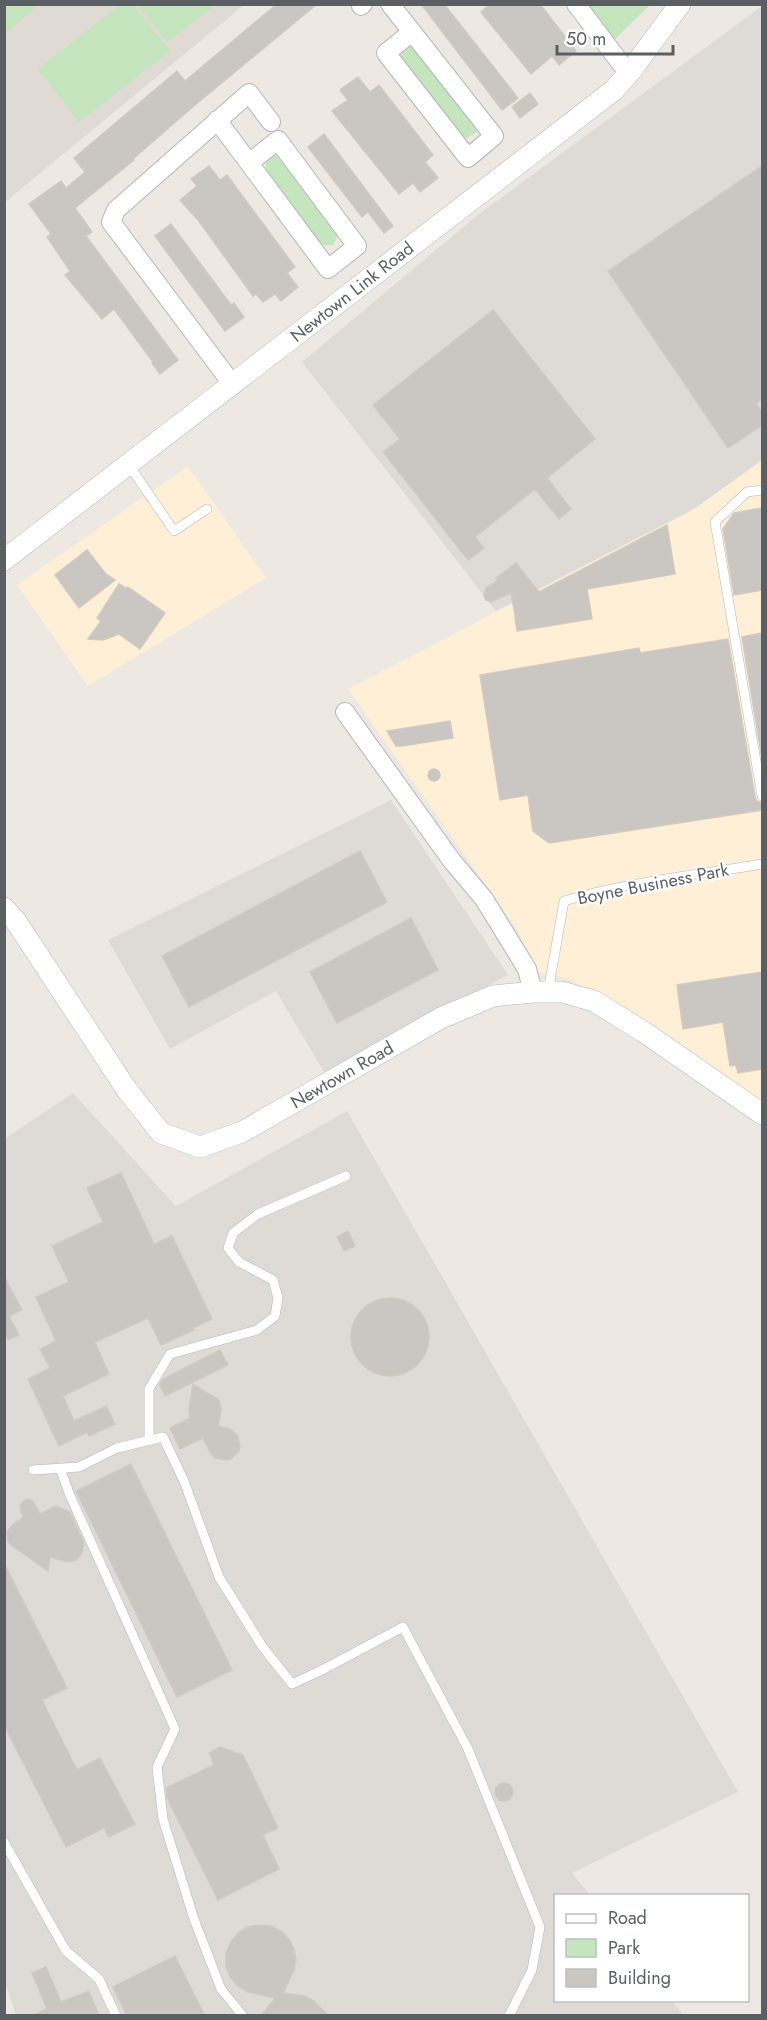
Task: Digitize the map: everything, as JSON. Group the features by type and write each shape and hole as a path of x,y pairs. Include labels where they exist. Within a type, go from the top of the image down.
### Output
{"street":[{"path":"390,4 494,136 468,158 386,53 412,32"},
{"path":"576,4 621,65 630,72"},
{"name":"Newtown Link Road","path":"4,560 614,90 680,4"},
{"path":"233,385 111,222 116,210 249,93 271,122"},
{"path":"217,120 249,164 328,269 357,246 278,140 249,164"},
{"path":"345,712 452,861 484,899 540,992"},
{"name":"Newtown Road","path":"4,908 15,920 78,1013 127,1090 161,1132 200,1147 242,1132 441,1018 493,996 540,992 562,992 594,1001 644,1032 762,1114"}],"lane":[{"path":"129,465 174,531 207,509"},
{"path":"762,490 747,492 715,522 762,796"},
{"name":"Boyne Business Park","path":"540,992 564,901 592,893 762,864"},
{"path":"149,1440 149,1389 170,1354 257,1330 275,1316 278,1298 273,1280 238,1262 228,1248 233,1233 258,1214 346,1176"},
{"path":"33,1470 79,1467 117,1448 163,1437 184,1481 219,1576 262,1646 292,1684 403,1627 468,1749 540,1927 532,1970 508,2016"},
{"path":"60,1468 69,1493 175,1729 157,1767 163,1819 194,1919 221,1989 243,2016"},
{"path":"4,1842 66,1951 99,1979 116,2016"}],"shaded area":[{"path":"5,5 244,5 5,202"},
{"path":"762,6 762,460 694,509 496,611 302,362 479,214"},
{"path":"762,460 762,1106 638,1020 571,980 536,971 518,931 348,689 694,509"},
{"path":"188,466 266,578 88,686 17,585"},
{"path":"391,800 508,975 324,1072 276,991 170,1049 108,940"},
{"path":"73,1093 176,1206 347,1111 738,1792 572,1873 589,1894 554,1894 554,2002 673,2002 684,2015 16,2015 4,1979 4,1139"}],"green space":[{"path":"5,4 38,4 38,5 5,34"},
{"path":"120,5 133,5 170,51 79,122 38,69"},
{"path":"138,5 215,5 167,42"},
{"path":"589,5 650,5 614,40"},
{"path":"406,44 414,45 476,124 478,131 465,139 457,134 399,59 399,51"},
{"path":"273,154 278,155 336,228 337,237 333,245 324,245 316,238 266,169 266,160"}],"building":[{"path":"277,4 317,4 75,208 92,232 86,236 178,360 160,374 114,309 102,319 65,275 70,271 47,237 51,234 29,204 61,181 66,188 85,172 74,158 177,71 185,81"},
{"path":"421,4 444,4 518,98 502,110"},
{"path":"490,4 540,4 576,51 559,65 552,56 531,74 481,12"},
{"path":"358,77 370,92 379,85 433,155 425,162 438,178 420,192 413,183 399,194 332,111 348,100 340,90"},
{"path":"530,93 538,104 520,118 512,107"},
{"path":"324,134 393,226 384,233 368,212 362,217 308,147"},
{"path":"209,166 220,180 227,175 295,267 287,273 298,287 281,301 275,294 263,302 256,294 253,296 198,220 180,200 197,186 191,179"},
{"path":"762,166 762,399 756,403 762,413 762,425 728,448 608,271"},
{"path":"171,224 231,305 234,303 244,317 225,331 155,236"},
{"path":"493,310 595,439 547,478 571,509 559,519 535,489 475,537 484,548 468,560 383,452 400,439 373,405"},
{"path":"762,508 762,590 734,595 723,529 734,513"},
{"path":"667,525 675,574 587,589 592,619 517,631 515,617 518,617 515,615 511,593 491,602 484,596 486,588 516,563 539,592"},
{"path":"87,550 105,573 115,580 79,608 55,575"},
{"path":"119,584 128,587 165,613 140,649 119,634 103,640 88,639 101,621 97,618"},
{"path":"762,633 762,759 742,637"},
{"path":"728,639 755,797 762,803 762,810 549,843 533,831 528,795 500,800 480,675 639,648 640,653"},
{"path":"450,721 453,738 396,746 387,731"},
{"path":"436,769 440,775 436,781 432,781 428,773"},
{"path":"360,851 387,902 189,1007 162,956"},
{"path":"411,918 438,970 337,1023 310,972"},
{"path":"762,972 762,1069 738,1073 736,1065 730,1066 723,1022 683,1029 677,985"},
{"path":"121,1173 154,1244 172,1236 212,1319 161,1345 148,1318 95,1342 109,1374 63,1396 74,1421 106,1406 115,1424 89,1436 87,1432 59,1446 28,1379 50,1368 40,1349 56,1341 36,1297 69,1282 52,1246 103,1222 87,1188"},
{"path":"348,1231 355,1246 344,1251 337,1237"},
{"path":"4,1276 22,1310 9,1316 19,1335 8,1340 4,1332"},
{"path":"390,1298 405,1301 422,1315 429,1337 426,1352 412,1369 390,1376 375,1373 358,1359 351,1337 354,1322 368,1305"},
{"path":"220,1350 228,1365 165,1396 160,1385 163,1379"},
{"path":"193,1384 219,1400 221,1410 218,1426 230,1429 237,1435 239,1451 231,1459 215,1458 203,1438 180,1449 170,1428 190,1418"},
{"path":"131,1464 232,1670 177,1697 76,1491"},
{"path":"28,1499 33,1501 40,1514 56,1506 70,1512 84,1543 82,1553 76,1560 68,1562 50,1557 48,1571 8,1542 7,1532 12,1525 23,1518 20,1506"},
{"path":"4,1563 67,1688 42,1700 77,1770 100,1758 135,1824 109,1837 104,1828 66,1847 4,1725"},
{"path":"220,1747 243,1755 278,1828 263,1835 279,1869 218,1900 167,1798 166,1788 214,1765 209,1753"},
{"path":"500,1783 508,1783 513,1788 511,1799 500,1801 495,1796 495,1788"},
{"path":"271,1926 281,1931 289,1939 294,1949 296,1959 294,1970 283,1993 304,1996 314,2001 329,2016 261,2016 275,1998 248,1992 230,1977 226,1966 226,1954 230,1943 247,1927"},
{"path":"175,1956 205,2016 127,2016 113,1987"},
{"path":"46,1967 61,2002 89,1991 99,2016 31,2016 47,2009 32,1973"}]}
